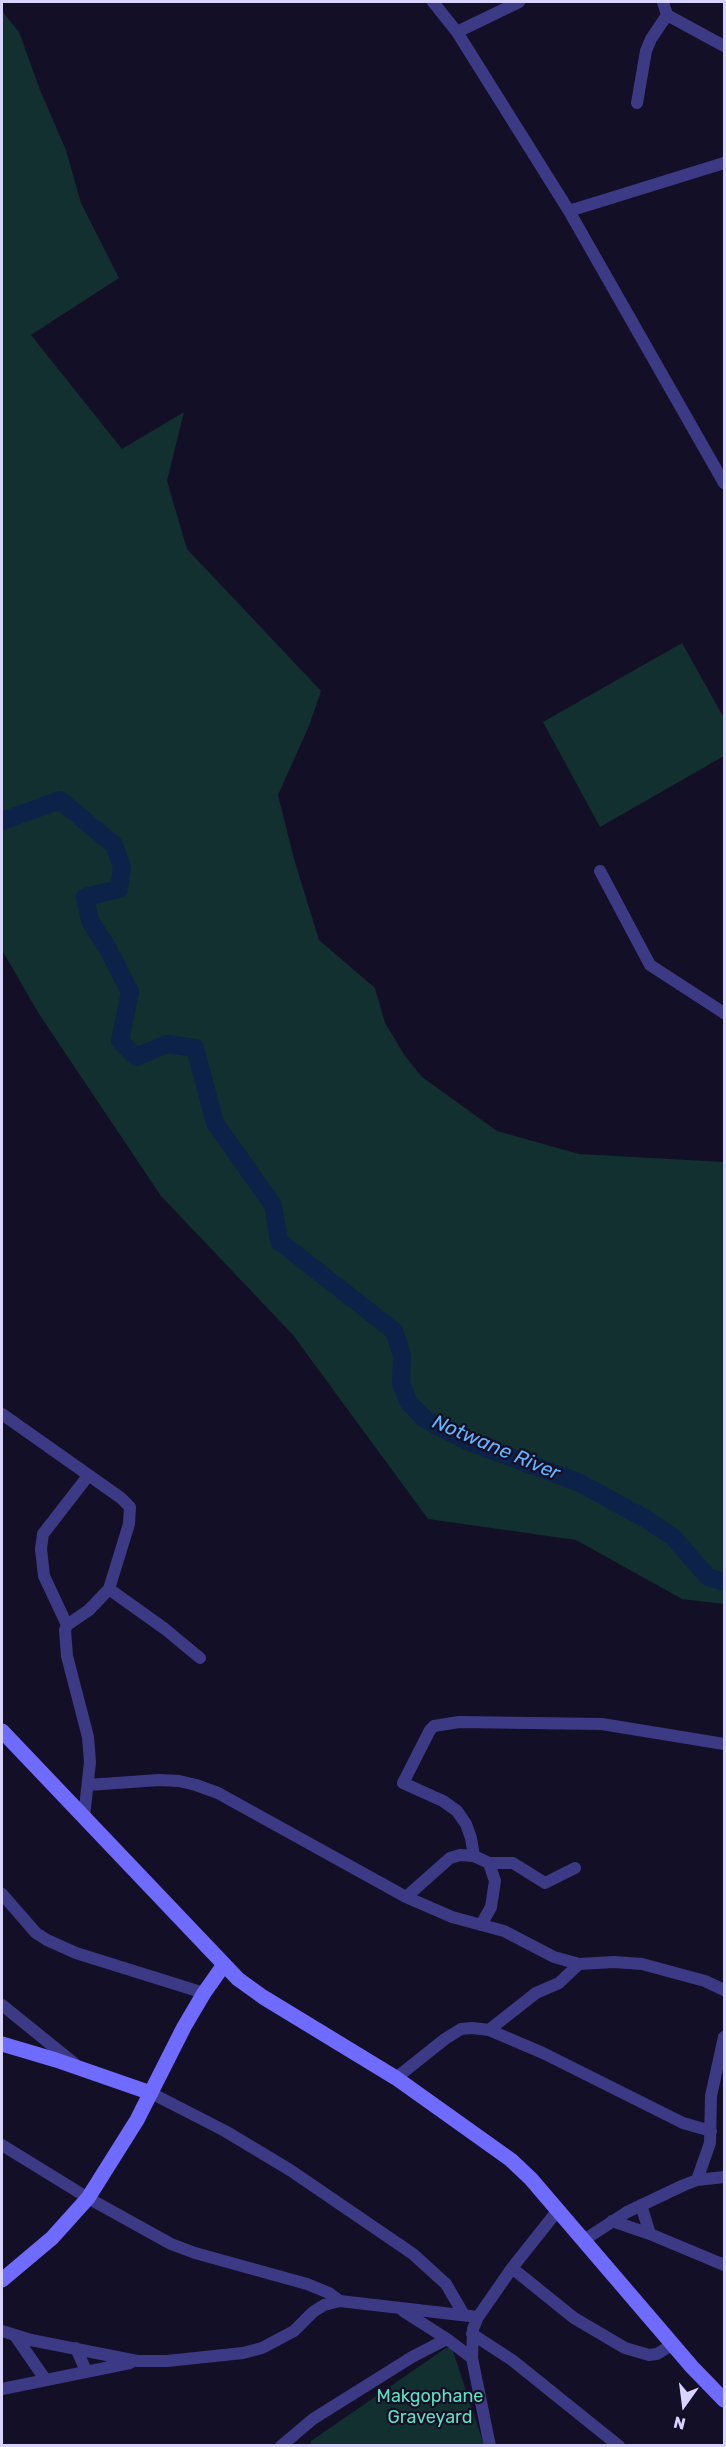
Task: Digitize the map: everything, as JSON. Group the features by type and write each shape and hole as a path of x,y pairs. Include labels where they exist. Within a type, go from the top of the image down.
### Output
{"street":[{"path":"434,2 457,32 569,211 724,483"},
{"path":"457,32 519,2"},
{"path":"663,2 667,15 724,46"},
{"path":"637,103 646,51 667,15"},
{"path":"569,211 724,164"},
{"path":"600,870 650,965 724,1013"},
{"path":"2,1414 121,1498 130,1507 129,1524 109,1589 89,1610 67,1625 65,1630 67,1656 88,1737 90,1762 84,1817"},
{"path":"67,1625 44,1576 42,1539 64,1504 88,1476"},
{"path":"109,1589 165,1629 200,1658"},
{"path":"474,1856 466,1824 457,1811 443,1801 403,1783 434,1726 459,1722 602,1724 724,1744"},
{"path":"2,1731 223,1966 263,1997 396,2078 511,2160 558,2210 724,2400"},
{"path":"88,1785 159,1780 196,1785 218,1793 406,1897 452,1917 504,1931 548,1954 579,1964 614,1962 642,1965 705,1981 724,1990"},
{"path":"406,1897 450,1858 460,1855 474,1856 489,1863 513,1863 545,1883 575,1868"},
{"path":"481,1925 494,1896 495,1881 489,1863"},
{"path":"2,1894 36,1933 46,1941 76,1953 204,1993"},
{"path":"489,2030 536,1993 559,1983 579,1964"},
{"path":"2,2280 52,2238 88,2198 151,2093 183,2027 223,1966"},
{"path":"2,2005 82,2069"},
{"path":"396,2078 461,2029 489,2030 543,2053 683,2122 711,2131"},
{"path":"697,2180 707,2155 711,2131 711,2096 724,2037"},
{"path":"2,2044 151,2093 225,2131 281,2165 405,2248 446,2284 464,2315"},
{"path":"2,2145 88,2198 171,2244 195,2253 307,2284 329,2293 340,2301"},
{"path":"584,2240 641,2205 697,2180 724,2177"},
{"path":"641,2205 650,2234"},
{"path":"490,2445 472,2358 472,2334 478,2317 512,2268 558,2210"},
{"path":"612,2221 724,2265"},
{"path":"512,2268 574,2318 625,2348 649,2355 657,2354 673,2344"},
{"path":"2,2389 137,2361 193,2359 262,2348 294,2331 313,2312 324,2305 340,2301 478,2317"},
{"path":"399,2308 472,2358"},
{"path":"2,2331 16,2337 137,2361"},
{"path":"472,2334 512,2360 619,2445"},
{"path":"16,2337 45,2379"},
{"path":"281,2445 323,2413 412,2357 447,2339"},
{"path":"76,2348 86,2372"}],"green space":[{"path":"2,11 19,32 40,90 66,150 81,203 119,278 31,335 122,449 184,412 167,481 187,549 321,691 309,726 278,795 294,859 319,940 375,988 385,1023 405,1056 422,1077 497,1131 579,1154 724,1162 724,1604 682,1599 576,1540 428,1519 293,1335 161,1196 39,1014 2,950"},
{"path":"682,643 724,718 724,756 600,827 543,722"},
{"name":"Makgophane Graveyard","path":"446,2348 452,2348 484,2445 309,2446 311,2441"}],"waterway":[{"name":"Notwane River","path":"2,821 60,800 114,845 122,867 119,889 85,897 90,921 107,947 130,992 120,1041 136,1057 167,1044 195,1048 215,1123 273,1205 279,1241 394,1331 402,1355 401,1383 409,1403 426,1420 467,1441 580,1483 644,1518 673,1537 708,1577 724,1582"}]}
